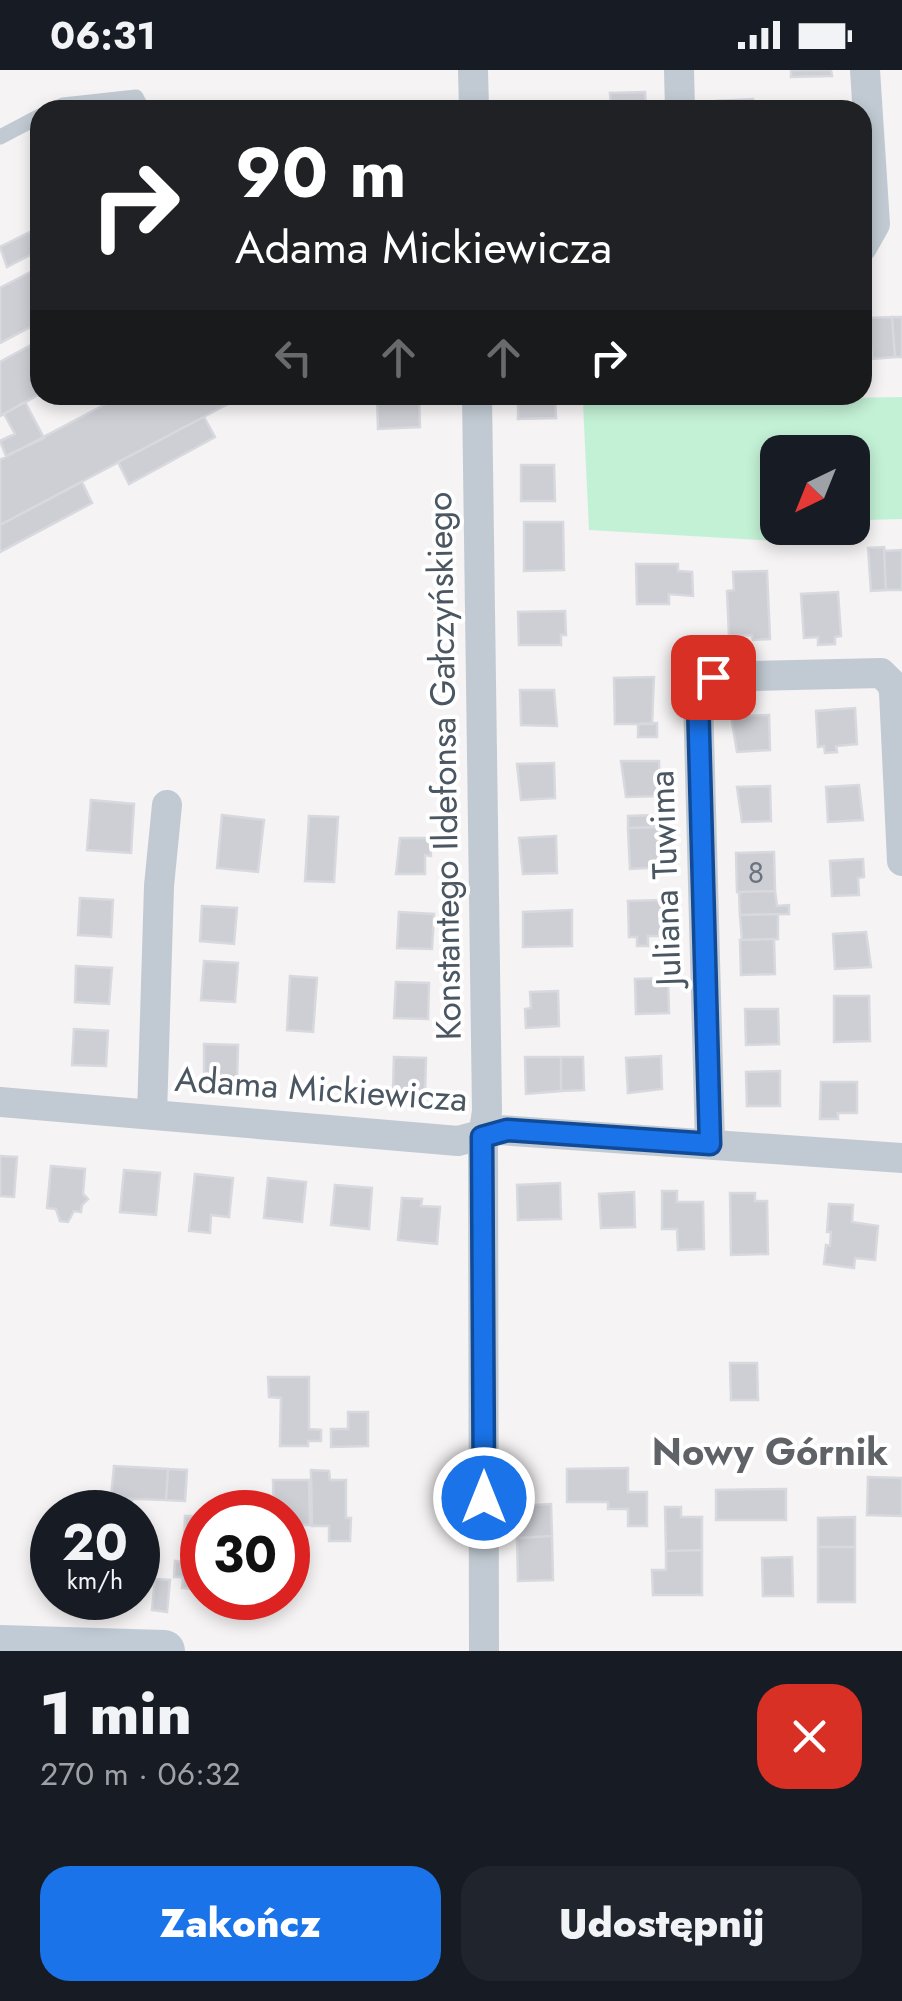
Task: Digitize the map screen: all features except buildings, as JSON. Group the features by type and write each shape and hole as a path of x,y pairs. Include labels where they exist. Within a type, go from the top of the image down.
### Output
{"street":[{"path":"473,70 474,100"},
{"path":"679,70 680,100"},
{"path":"865,70 867,100"},
{"path":"872,178 872,229"},
{"name":"Konstantego Ildefonsa Gałczyńskiego","path":"477,405 487,1111 482,1137"},
{"name":"Juliana Tuwima","path":"710,1144 698,698 704,685 713,677 880,673 892,684 894,692 902,861"},
{"name":"Adama Mickiewicza","path":"152,1115 159,886 167,805"},
{"name":"Adama Mickiewicza","path":"0,1102 458,1141 507,1130 902,1158"},
{"path":"482,1137 484,1651"},
{"path":"0,1646 164,1651"}],"lane":[{"path":"105,100 138,100"},
{"path":"0,137 30,121"}],"green space":[{"path":"872,397 902,397 902,519 870,520 870,435 760,435 760,540 589,530 583,405 872,405"}],"district":[{"name":"Nowy Górnik","path":"770,1451"}],"route":[{"path":"484,1498 482,1137 507,1130 710,1144 698,698 713,677"}]}
